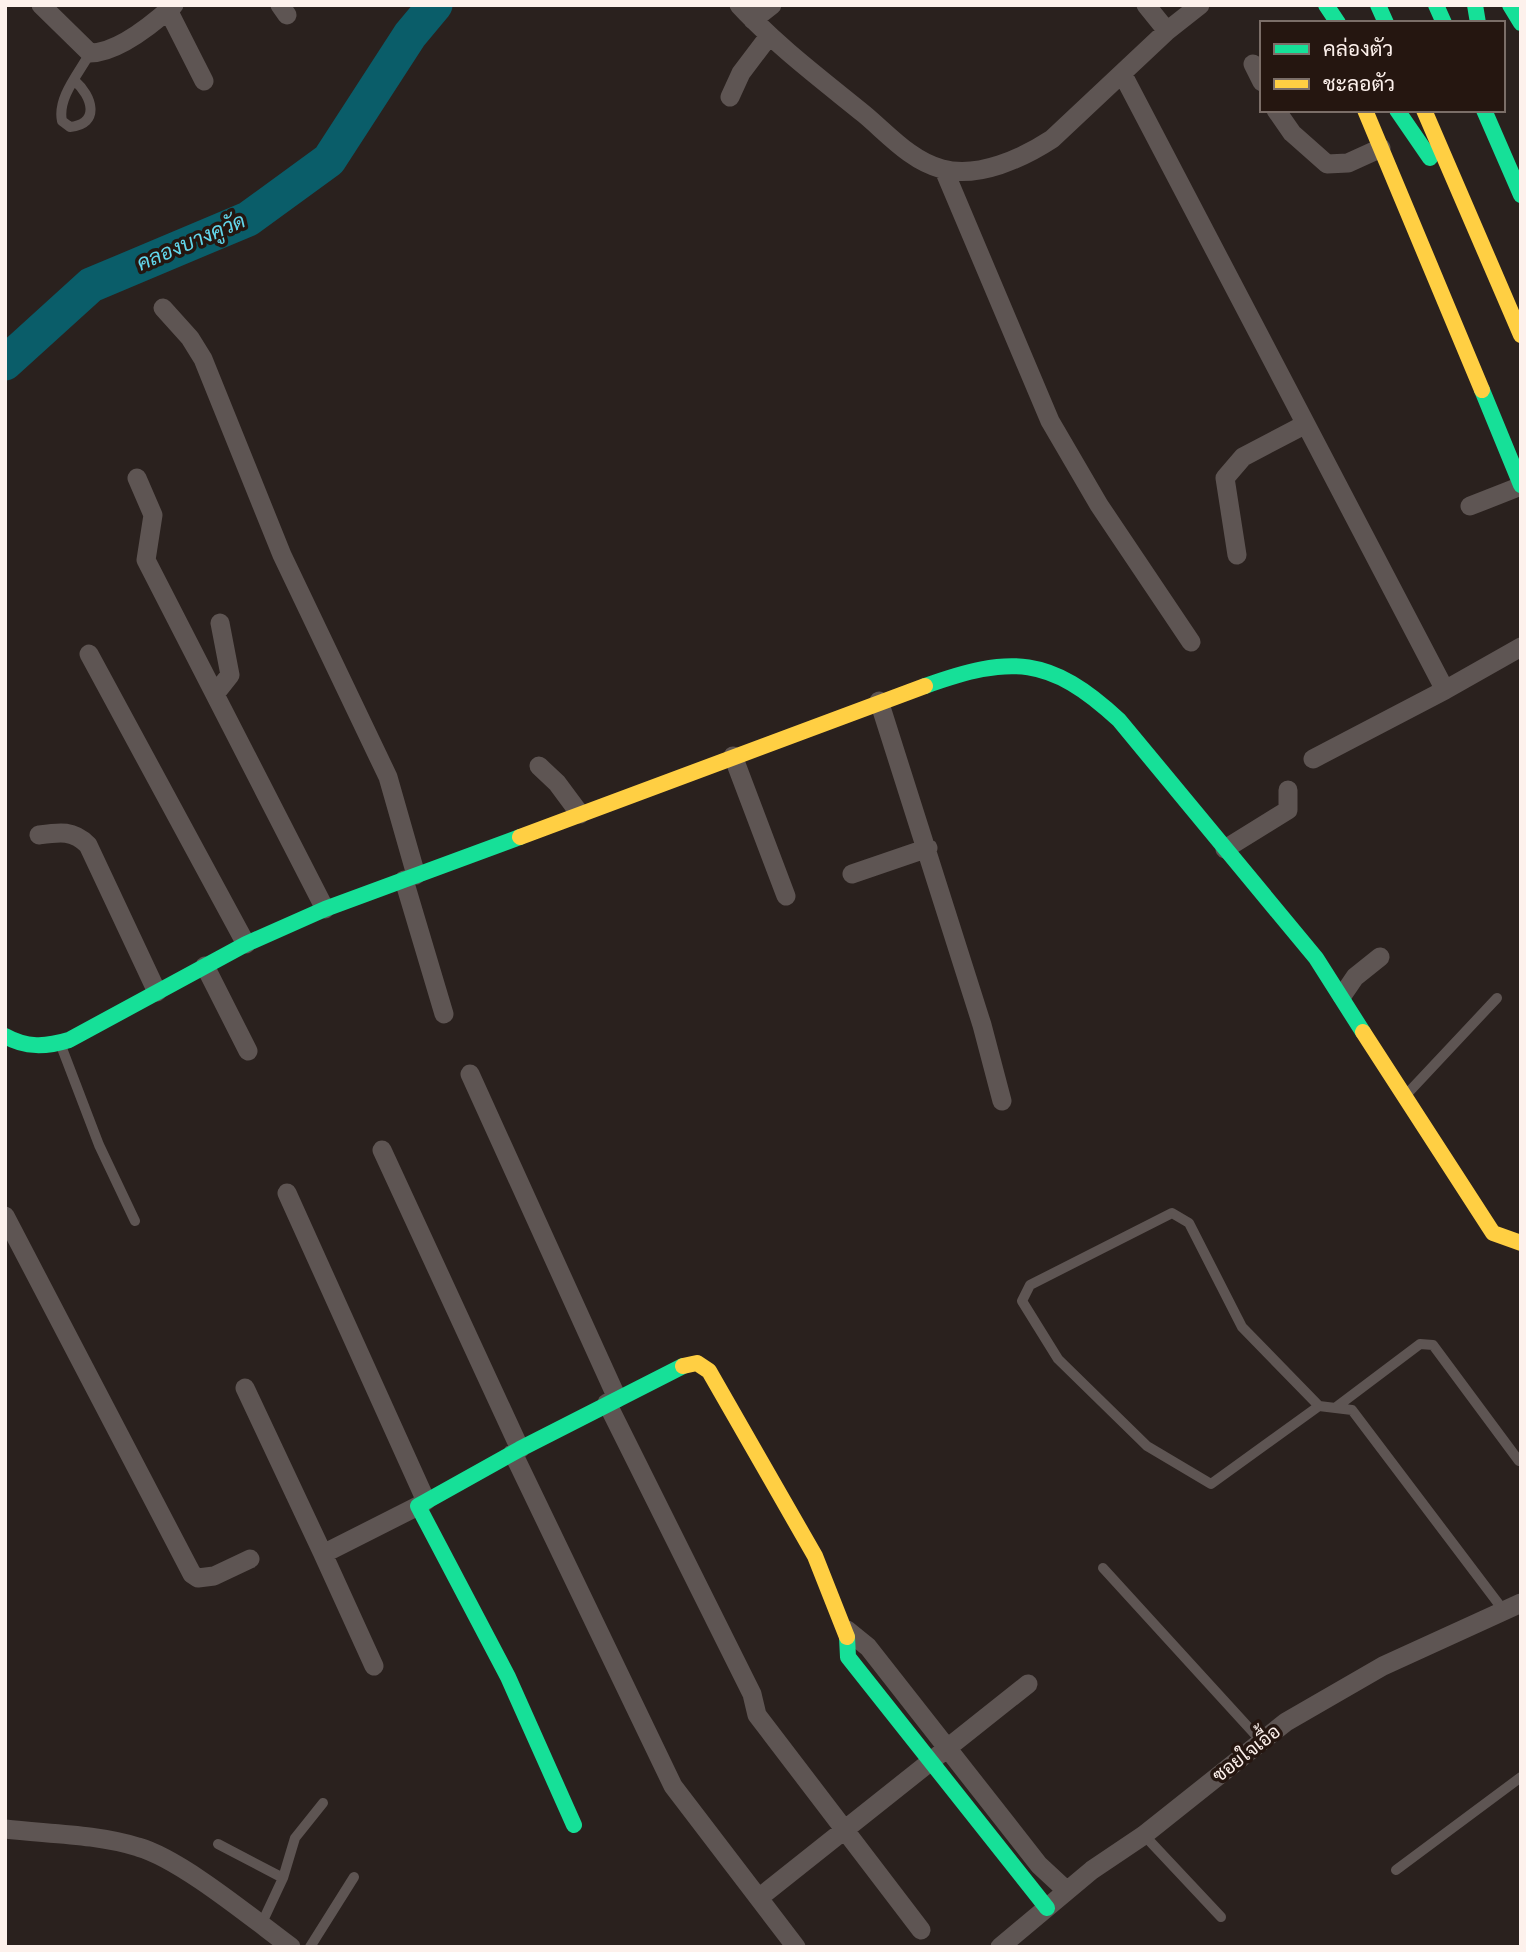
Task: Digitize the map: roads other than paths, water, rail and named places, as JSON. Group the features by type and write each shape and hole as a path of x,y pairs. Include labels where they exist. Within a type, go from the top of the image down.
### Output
{"street":[{"path":"41,5 90,53 106,51 171,8 204,81"},
{"path":"739,5 769,36 914,157 944,170 975,170 1004,164 1032,152 1052,139 1167,31 1200,5"},
{"path":"753,20 772,5"},
{"path":"1146,5 1167,31"},
{"path":"1319,5 1326,21"},
{"path":"1326,5 1337,21"},
{"path":"1378,5 1385,21"},
{"path":"1436,5 1443,21"},
{"path":"1510,5 1521,23"},
{"path":"730,97 741,73 769,36"},
{"path":"1123,75 1444,690"},
{"path":"1277,112 1292,133 1327,164 1348,163 1381,148"},
{"path":"1366,112 1521,486 1470,506"},
{"path":"1398,112 1474,223"},
{"path":"1425,112 1521,335"},
{"path":"1485,112 1521,195"},
{"path":"1498,112 1513,176"},
{"path":"944,170 1050,421 1099,505 1191,642"},
{"path":"163,308 190,338 203,359 282,555 388,777 444,1014"},
{"path":"1237,555 1225,478 1243,457 1304,425"},
{"path":"137,478 153,515 145,560 326,909"},
{"path":"215,694 230,675 220,623"},
{"path":"1313,760 1521,648"},
{"path":"89,654 246,944"},
{"path":"5,1036 27,1046 60,1043 246,944 326,909 879,701 972,669 1009,664 1036,667 1070,678 1093,694 1119,720 1316,958 1493,1233 1521,1243"},
{"path":"879,701 928,848 1002,1101"},
{"path":"733,756 786,896"},
{"path":"539,766 557,783 580,814"},
{"path":"1225,849 1288,810 1288,790"},
{"path":"39,835 68,832 78,835 88,845 157,992"},
{"path":"852,874 928,848"},
{"path":"1342,996 1355,977 1380,957"},
{"path":"205,966 248,1051"},
{"path":"470,1074 612,1401 752,1694 757,1715 921,1930"},
{"path":"382,1150 516,1451 673,1786 796,1947"},
{"path":"287,1193 422,1504 508,1677 574,1825"},
{"path":"5,1216 192,1574 198,1578 214,1576 250,1559"},
{"path":"323,1554 422,1504 612,1401 685,1365 697,1363 709,1371 815,1556 847,1630 848,1657 1047,1908"},
{"path":"245,1388 374,1666"},
{"name":"ซอยใจเอื้อ","path":"1000,1947 1067,1891 1144,1835 1261,1741 1307,1709 1383,1666 1512,1607"},
{"path":"847,1630 868,1647 1039,1865 1067,1891"},
{"path":"760,1897 843,1828 932,1762 1028,1684"},
{"path":"5,1829 109,1840 142,1847 179,1867 291,1947"}],"lane":[{"path":"75,81 90,53"},
{"path":"1406,1096 1497,998"},
{"path":"60,1043 99,1145 135,1221"},
{"path":"1320,1406 1211,1484 1147,1447 1058,1359 1022,1301 1030,1285 1172,1213 1189,1223 1242,1327 1320,1406 1352,1410 1512,1607"},
{"path":"1335,1408 1420,1343 1433,1345 1519,1461"},
{"path":"1103,1568 1261,1741"},
{"path":"1396,1870 1521,1777"},
{"path":"261,1925 283,1878 295,1838 323,1803"},
{"path":"1144,1835 1222,1917"},
{"path":"218,1844 283,1878"},
{"path":"310,1947 354,1878"}],"waterway":[{"name":"คลองบางคูวัด","path":"5,363 91,285 248,219 329,160 410,35 435,5"}]}
